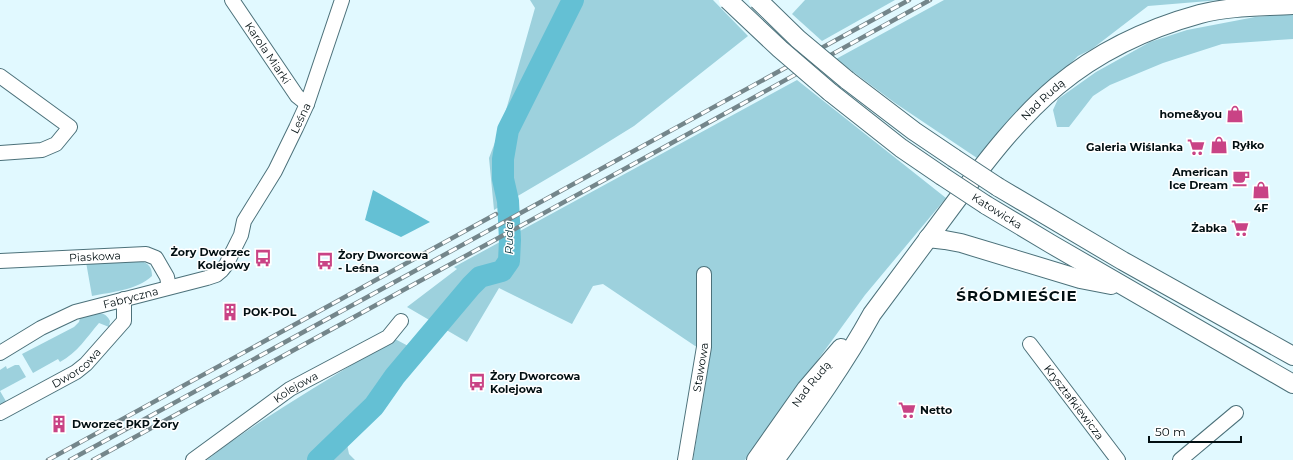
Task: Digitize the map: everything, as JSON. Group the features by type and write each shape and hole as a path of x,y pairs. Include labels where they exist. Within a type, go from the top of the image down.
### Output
{"main road":[{"name":"Katowicka","path":"728,0 780,49 830,92 901,148 942,176 986,205 1293,384"},
{"name":"Katowicka","path":"758,0 798,39 847,80 914,131 954,158 998,187 1116,257 1293,356"},
{"name":"Nad Rudą","path":"756,460 806,389 872,314 995,149 1057,86 1090,62 1112,49 1142,35 1200,14 1232,8 1293,5"},
{"path":"928,238 961,243 1080,278 1126,287"},
{"name":"Nad Rudą","path":"776,460 809,414 858,340 872,314"}],"street":[{"name":"Karola Miarki","path":"232,0 297,96 307,104"},
{"name":"Leśna","path":"243,228 244,221 288,146 307,104 342,0"},
{"path":"0,76 70,127 56,144 42,150 0,153"},
{"name":"Fabryczna","path":"0,353 41,328 75,312 212,276 222,270 233,252 243,228"},
{"name":"Piaskowa","path":"0,261 146,254 156,258 167,277 169,287"},
{"name":"Stawowa","path":"685,460 704,347 704,274"},
{"name":"Dworcowa","path":"0,413 76,372 85,365 124,321 124,300"},
{"name":"Kolejowa","path":"193,460 290,389 388,337 401,321"},
{"name":"Krysztafkiewicza","path":"1030,344 1118,460"},
{"path":"1180,460 1236,414"}],"shaded area":[{"path":"530,0 713,0 748,36 634,126 494,210 489,158 502,124 535,8"},
{"path":"805,0 895,0 822,41 792,14"},
{"path":"944,0 1221,0 1148,6 1092,49 1078,56 977,158 895,103 836,59"},
{"path":"1293,14 1293,39 1222,44 1163,63 1110,85 1093,96 1069,127 1057,127 1053,110 1058,99 1096,72 1150,42 1187,30 1255,17"},
{"path":"797,80 946,198 865,295 745,460 693,460 710,356 603,284 593,286 572,324 499,288 467,342 407,307 457,269 454,267"},
{"path":"373,190 430,222 401,237 365,220"},
{"path":"140,260 148,264 151,268 152,276 146,281 124,290 92,296 86,262"},
{"path":"94,313 102,313 107,316 110,321 109,327 99,323 72,354 60,362 58,359 33,373 22,354 74,327 79,322 80,318"},
{"path":"395,339 412,348 373,398 343,425 349,454 355,460 207,460 265,419 326,380"},
{"path":"15,365 19,365 26,377 0,391 0,370 6,366 7,369"},
{"path":"0,391 7,403 0,404"}],"waterway":[{"name":"Ruda","path":"318,460 374,406 395,376 471,286 480,277 502,271 509,261 510,240 508,201 503,179 503,159 508,130 573,0"}],"railway":[{"path":"70,460 909,0"},
{"path":"93,460 930,0"},
{"path":"48,460 496,214"}],"place":[{"name":"home&you","path":"1235,114"},
{"name":"Ryłko","path":"1219,145"},
{"name":"Galeria Wiślanka","path":"1196,147"},
{"name":"American Ice Dream","path":"1241,178"},
{"name":"4F","path":"1261,190"},
{"name":"Żabka","path":"1240,228"},
{"name":"Żory Dworzec Kolejowy","path":"263,258"},
{"name":"Żory Dworcowa - Leśna","path":"325,261"},
{"name":"POK-POL","path":"230,312"},
{"name":"Żory Dworcowa Kolejowa","path":"477,382"},
{"name":"Netto","path":"907,410"},
{"name":"Dworzec PKP Żory","path":"59,424"}],"district":[{"name":"ŚRÓDMIEŚCIE","path":"1017,296"}]}
